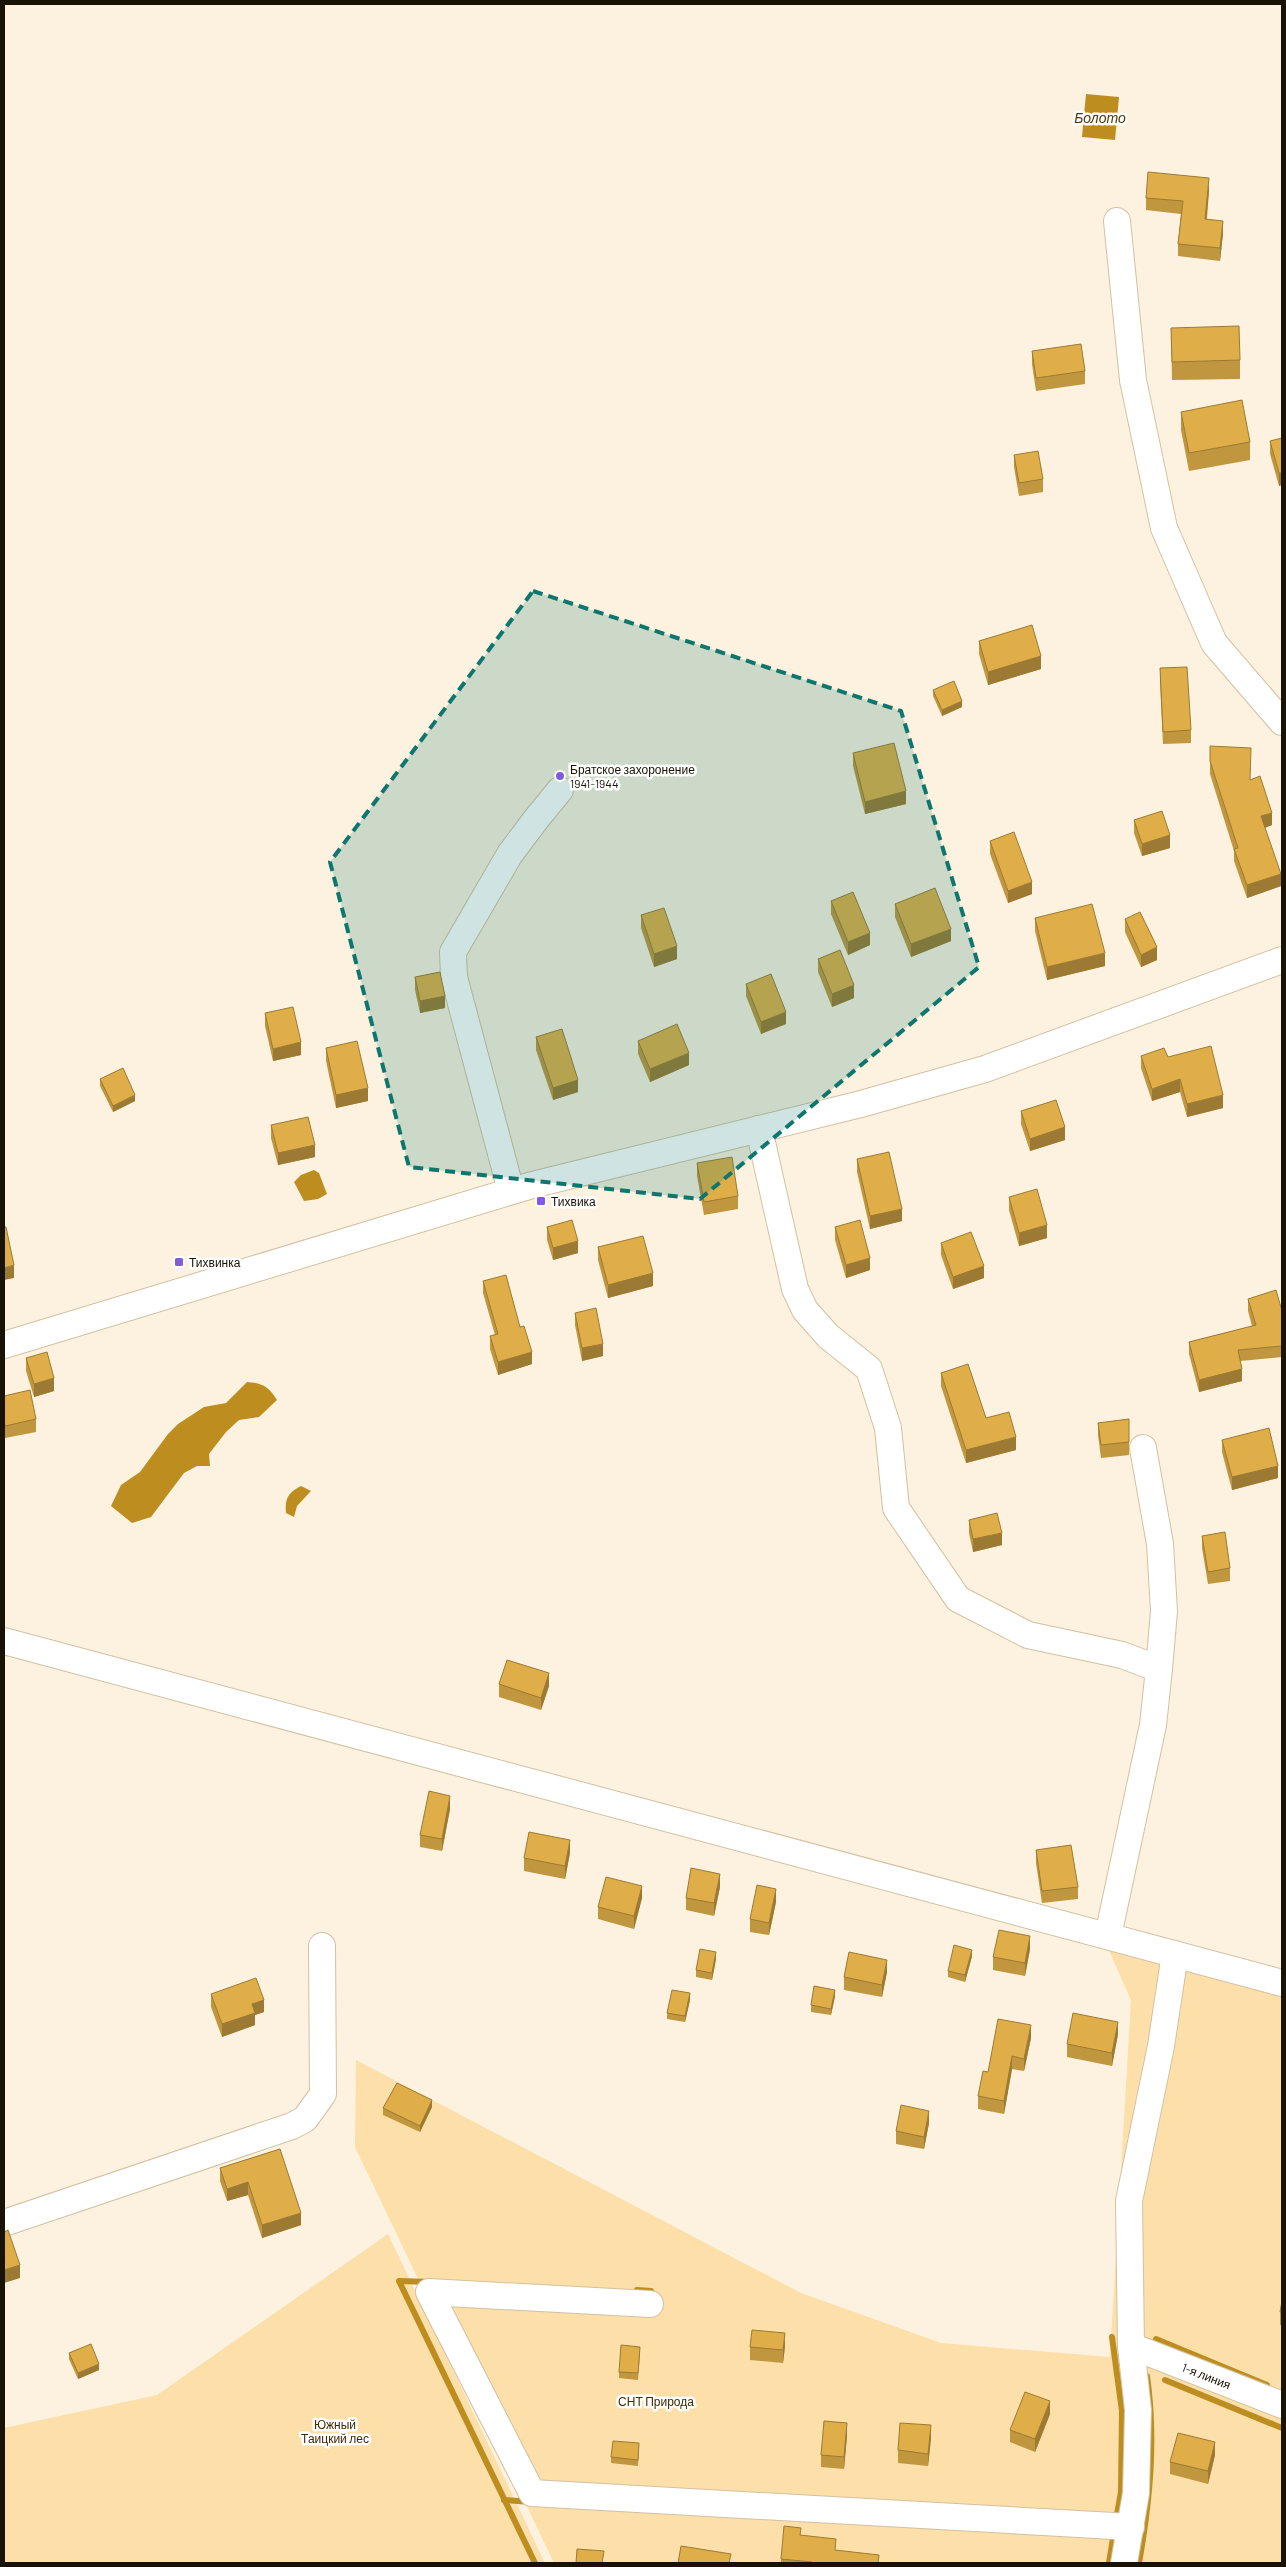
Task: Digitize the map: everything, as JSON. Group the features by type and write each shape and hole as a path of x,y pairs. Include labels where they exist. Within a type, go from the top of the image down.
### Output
{"street":[{"path":"1118,221 1133,380 1164,528 1214,643 1282,722"},
{"path":"511,1191 454,977 453,952 510,854 560,790"},
{"path":"4,1345 511,1191 861,1104 986,1069 1282,960"},
{"path":"759,1129 795,1289 805,1310 828,1336 869,1369 888,1428 896,1508 958,1599 1028,1635 1122,1655 1159,1669"},
{"path":"1108,1936 1153,1725 1164,1611 1160,1544 1143,1448"},
{"path":"4,1641 1282,1983"},
{"path":"4,2223 292,2126 305,2119 323,2094 322,1946"},
{"path":"1124,2563 1136,2493 1138,2410 1131,2346 1129,2201 1161,2046 1175,1954"},
{"path":"650,2304 429,2292 532,2493 1131,2527"},
{"name":"1-я линия","path":"1131,2346 1282,2405"}],"highlighted area":[{"path":"533,591 901,711 979,967 700,1199 409,1167 330,862"}],"green space":[{"name":"СНТ Природа","path":"1095,1919 1282,1976 1282,2563 554,2563 355,2147 356,2060 801,2293 941,2343 1110,2357 1131,2000"},
{"name":"Южный Таицкий лес","path":"388,2234 545,2563 4,2563 4,2428 157,2395"}],"water":[{"name":"Болото","path":"1086,94 1119,97 1115,140 1082,137"},
{"path":"314,1170 319,1173 327,1194 318,1199 304,1201 294,1182 301,1175"},
{"path":"247,1382 265,1386 277,1400 259,1417 239,1420 226,1432 209,1454 210,1466 197,1466 184,1473 151,1517 132,1523 111,1506 121,1485 140,1472 168,1434 178,1424 204,1407 226,1403"},
{"path":"301,1486 311,1491 297,1506 294,1517 286,1513 286,1503 288,1496"}],"building":[{"path":"1148,172 1209,178 1205,219 1223,221 1220,248 1178,244 1183,201 1146,198"},
{"path":"1239,326 1240,360 1172,362 1171,328"},
{"path":"1081,344 1085,371 1036,378 1032,351"},
{"path":"1242,400 1250,442 1189,453 1181,412"},
{"path":"1282,438 1282,473 1279,473 1270,441"},
{"path":"1038,451 1043,479 1019,483 1014,455"},
{"path":"1032,625 1041,656 988,672 979,641"},
{"path":"1187,667 1191,730 1163,732 1160,668"},
{"path":"954,681 962,701 942,710 933,690"},
{"path":"894,743 906,791 865,802 853,753"},
{"path":"1210,746 1251,748 1250,780 1260,776 1272,813 1261,816 1281,874 1247,885 1234,849 1238,848 1210,761"},
{"path":"1162,811 1170,835 1142,844 1134,820"},
{"path":"1014,832 1032,882 1008,891 990,841"},
{"path":"935,888 951,929 911,944 895,904"},
{"path":"853,892 870,933 848,942 831,901"},
{"path":"1092,904 1105,953 1047,967 1035,918"},
{"path":"664,908 677,946 654,954 641,915"},
{"path":"1140,912 1157,947 1141,955 1125,919"},
{"path":"840,950 854,985 832,994 818,959"},
{"path":"440,972 445,996 420,1001 415,977"},
{"path":"771,974 786,1012 761,1022 746,984"},
{"path":"293,1007 301,1042 273,1049 265,1013"},
{"path":"677,1024 689,1053 650,1069 638,1041"},
{"path":"562,1029 578,1080 553,1088 536,1037"},
{"path":"357,1041 368,1088 336,1095 326,1048"},
{"path":"1211,1046 1223,1095 1187,1104 1180,1079 1152,1089 1141,1056 1164,1048 1168,1057"},
{"path":"123,1068 135,1095 113,1106 100,1079"},
{"path":"1056,1100 1065,1127 1030,1139 1021,1111"},
{"path":"308,1117 315,1145 278,1153 271,1125"},
{"path":"889,1152 902,1209 870,1216 857,1159"},
{"path":"732,1157 738,1196 704,1202 697,1163"},
{"path":"1037,1189 1047,1225 1019,1233 1009,1197"},
{"path":"572,1220 578,1241 553,1248 547,1227"},
{"path":"860,1220 870,1258 846,1265 835,1227"},
{"path":"4,1227 6,1227 14,1265 4,1268"},
{"path":"971,1232 984,1266 953,1277 941,1243"},
{"path":"643,1236 653,1273 608,1285 598,1247"},
{"path":"506,1275 520,1327 524,1326 532,1352 498,1362 490,1336 498,1334 483,1281"},
{"path":"1276,1290 1282,1311 1282,1346 1238,1350 1242,1369 1199,1380 1189,1342 1256,1325 1248,1299"},
{"path":"596,1308 603,1344 582,1348 575,1313"},
{"path":"47,1352 54,1378 34,1384 26,1358"},
{"path":"968,1364 986,1418 1009,1412 1016,1437 966,1450 941,1373"},
{"path":"30,1390 36,1419 5,1426 4,1396"},
{"path":"1129,1419 1129,1442 1101,1445 1098,1423"},
{"path":"1269,1428 1278,1466 1232,1477 1222,1440"},
{"path":"997,1513 1002,1533 973,1539 969,1520"},
{"path":"1225,1532 1230,1568 1208,1572 1202,1536"},
{"path":"507,1660 549,1673 541,1698 499,1684"},
{"path":"429,1791 450,1796 442,1839 420,1835"},
{"path":"529,1832 570,1840 565,1866 524,1858"},
{"path":"1071,1845 1078,1887 1042,1891 1036,1850"},
{"path":"691,1868 720,1874 714,1903 686,1898"},
{"path":"606,1877 642,1886 634,1916 598,1907"},
{"path":"757,1885 776,1889 769,1923 750,1919"},
{"path":"999,1930 1030,1936 1025,1963 993,1957"},
{"path":"954,1945 972,1950 965,1975 948,1971"},
{"path":"700,1949 716,1952 712,1973 696,1970"},
{"path":"849,1952 887,1960 882,1985 844,1977"},
{"path":"256,1978 264,2000 252,2004 255,2013 222,2024 211,1994"},
{"path":"814,1986 835,1990 831,2009 811,2005"},
{"path":"672,1990 690,1993 685,2016 667,2013"},
{"path":"1073,2013 1118,2022 1112,2053 1067,2044"},
{"path":"998,2019 1031,2025 1024,2059 1012,2056 1004,2101 978,2096 983,2071 988,2072"},
{"path":"397,2083 432,2100 420,2126 383,2108"},
{"path":"901,2105 929,2111 924,2137 896,2131"},
{"path":"280,2149 301,2213 262,2225 248,2182 227,2189 220,2168"},
{"path":"8,2230 20,2265 4,2270 4,2232"},
{"path":"752,2330 785,2333 783,2350 750,2347"},
{"path":"91,2344 99,2364 78,2373 69,2353"},
{"path":"621,2345 640,2347 638,2373 619,2372"},
{"path":"1025,2392 1050,2401 1035,2439 1010,2430"},
{"path":"824,2421 847,2423 844,2457 821,2455"},
{"path":"900,2423 931,2425 928,2454 898,2450"},
{"path":"1178,2433 1215,2442 1208,2471 1170,2462"},
{"path":"613,2441 639,2443 638,2460 611,2457"},
{"path":"784,2526 801,2528 800,2535 836,2539 835,2550 879,2555 878,2563 812,2563 781,2559"},
{"path":"681,2546 731,2554 729,2563 678,2563"},
{"path":"577,2549 604,2551 602,2563 576,2563"}],"waterway":[{"path":"430,2282 399,2281 535,2563"},
{"path":"637,2290 651,2291"},
{"path":"1112,2337 1122,2411 1121,2492 1116,2520"},
{"path":"1156,2339 1267,2385"},
{"path":"1139,2563 1149,2493 1151,2447 1150,2400 1147,2376"},
{"path":"1165,2380 1282,2428"},
{"path":"504,2500 531,2502"},
{"path":"1109,2563 1114,2532"}],"place":[{"name":"Братское захоронение 1941-1944","path":"560,776"},
{"name":"Тихвика","path":"541,1201"},
{"name":"Тихвинка","path":"179,1262"}]}
